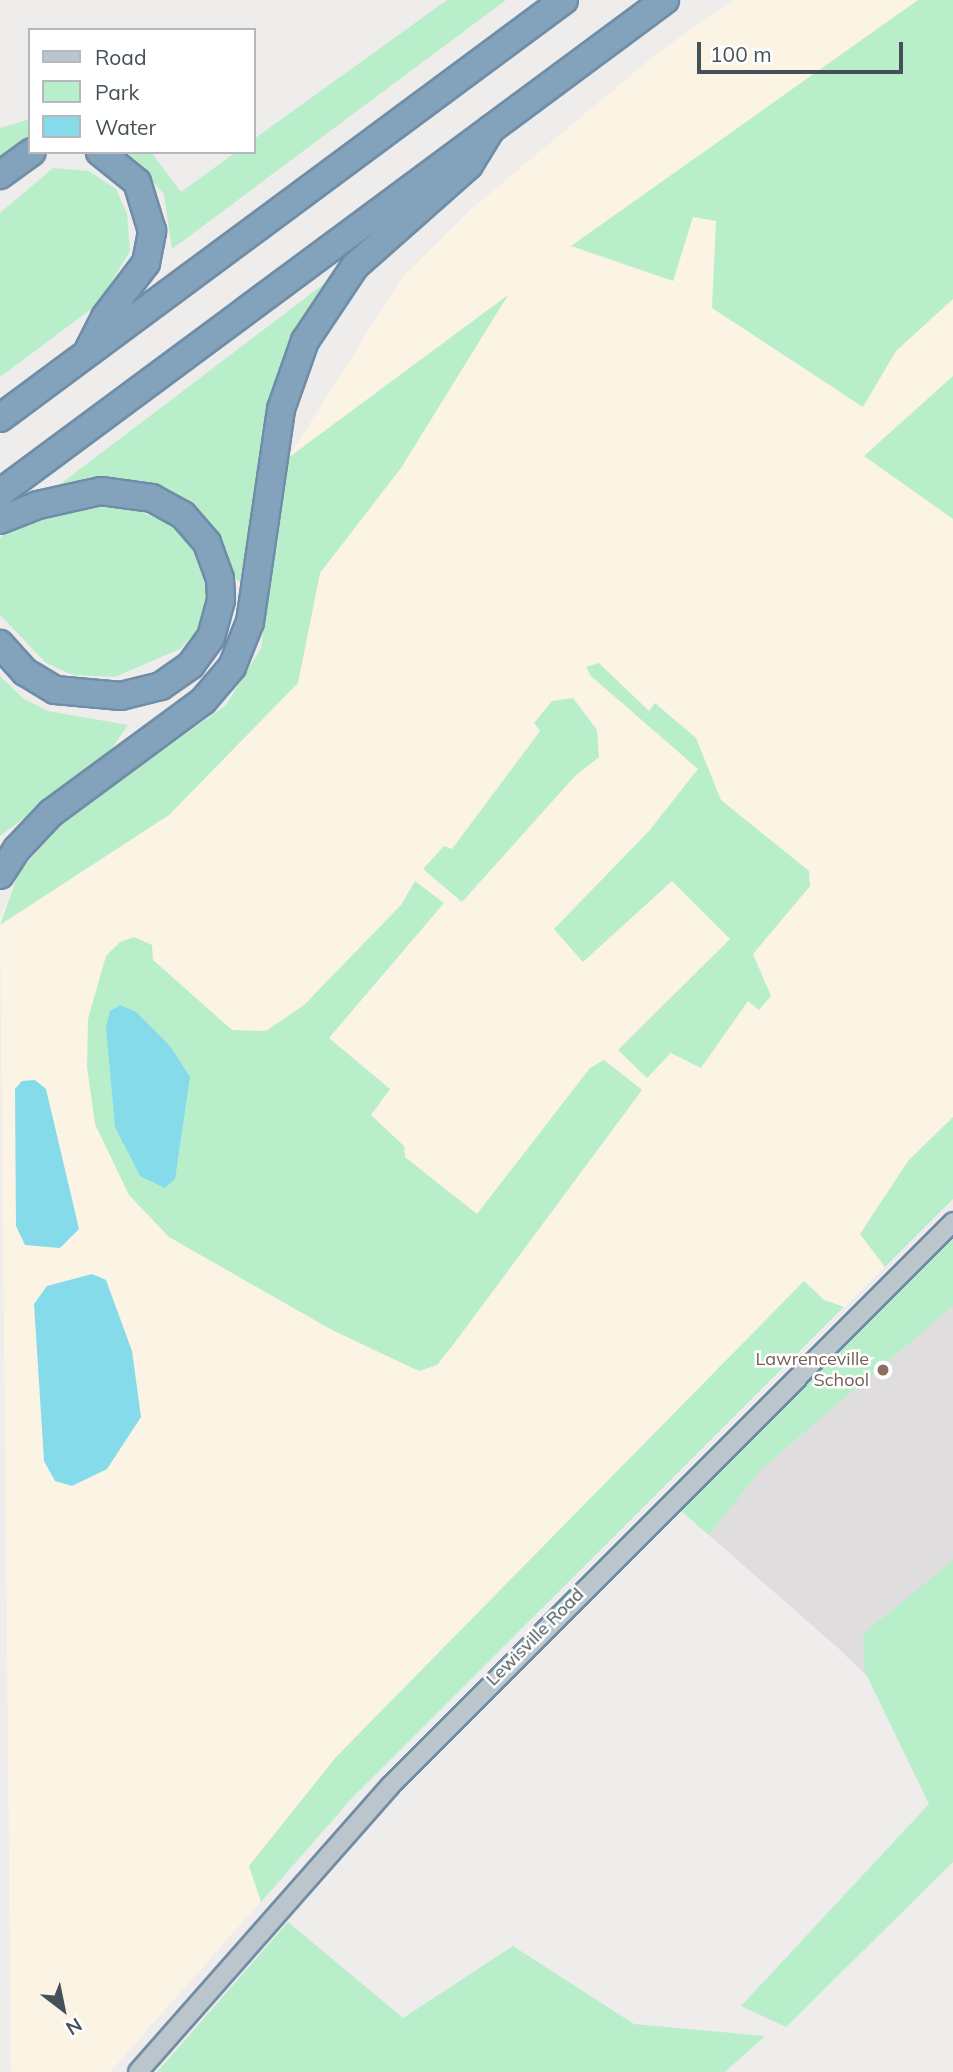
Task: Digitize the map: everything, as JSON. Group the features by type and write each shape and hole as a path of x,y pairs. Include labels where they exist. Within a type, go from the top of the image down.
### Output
{"highway":[{"path":"0,418 564,0"},
{"path":"0,493 665,0"},
{"path":"0,875 17,849 51,813 203,701 232,667 250,622 281,410 305,341 355,266 469,164 491,129"},
{"path":"0,175 30,154"},
{"path":"86,355 105,317 146,263 152,230 137,182 102,154"},
{"path":"0,520 38,505 101,491 152,498 183,515 207,543 220,579 221,600 211,637 191,665 161,686 121,696 76,695 43,685 0,644"}],"street":[{"name":"Lewisville Road","path":"138,2072 390,1786 953,1222"}],"shaded area":[{"path":"734,0 953,0 953,1199 353,1797 110,2072 11,2072 0,919 18,874 60,824 226,705 261,648 288,458 403,276 477,204 660,51"},
{"name":"Lawrenceville School","path":"953,1237 953,1760 838,1648 672,1503"}],"green space":[{"path":"447,0 506,0 172,249 164,194 127,154 152,154 181,192 233,154 256,154 256,138"},
{"path":"918,0 953,0 953,299 896,351 863,407 712,308 716,221 693,217 673,281 571,246"},
{"path":"28,120 28,137 0,156 0,128"},
{"path":"53,168 89,171 116,189 127,214 130,251 98,304 0,377 0,213"},
{"path":"329,280 279,372 242,583 231,576 223,547 205,518 179,497 120,480 59,485"},
{"path":"508,295 401,468 320,573 298,683 169,815 0,925 18,874 60,824 226,705 261,648 288,458"},
{"path":"953,376 953,519 864,456"},
{"path":"100,507 133,509 166,522 183,535 206,572 209,596 203,624 180,649 115,677 73,675 46,663 0,615 0,538 20,520"},
{"path":"599,663 649,711 655,703 696,738 721,800 809,871 810,886 753,954 771,996 759,1010 748,1001 701,1068 671,1053 647,1078 618,1050 730,939 672,881 583,962 554,929 649,831 698,769 591,676 586,667"},
{"path":"0,676 24,699 48,711 128,725 105,758 0,836"},
{"path":"573,698 597,730 599,757 575,776 462,902 423,869 444,846 452,849 540,731 534,723 552,701"},
{"path":"415,881 444,903 329,1038 390,1089 371,1115 404,1146 405,1157 477,1214 590,1068 604,1060 642,1090 453,1345 437,1365 419,1371 332,1330 169,1237 129,1195 95,1124 87,1067 88,1019 106,956 120,942 134,937 152,945 153,960 232,1030 266,1031 304,1005 401,905"},
{"path":"953,1117 953,1199 885,1267 860,1234 908,1161"},
{"path":"953,1237 953,1306 761,1469 709,1535 672,1503"},
{"path":"804,1281 824,1300 844,1307 353,1797 261,1902 249,1866 336,1757"},
{"path":"953,1560 953,1862 786,2027 741,2006 929,1804 865,1672 863,1634"},
{"path":"288,1922 403,2018 513,1946 634,2024 765,2036 725,2072 157,2072"}],"water":[{"path":"120,1005 136,1012 170,1046 190,1077 175,1179 165,1188 140,1176 115,1127 106,1027 110,1011"},
{"path":"35,1080 46,1089 79,1229 60,1248 25,1245 16,1226 15,1089 22,1081"},
{"path":"92,1274 106,1280 132,1351 141,1417 107,1469 72,1486 55,1481 44,1461 34,1304 47,1286"}],"place":[{"name":"Lawrenceville School","path":"883,1370"}]}
